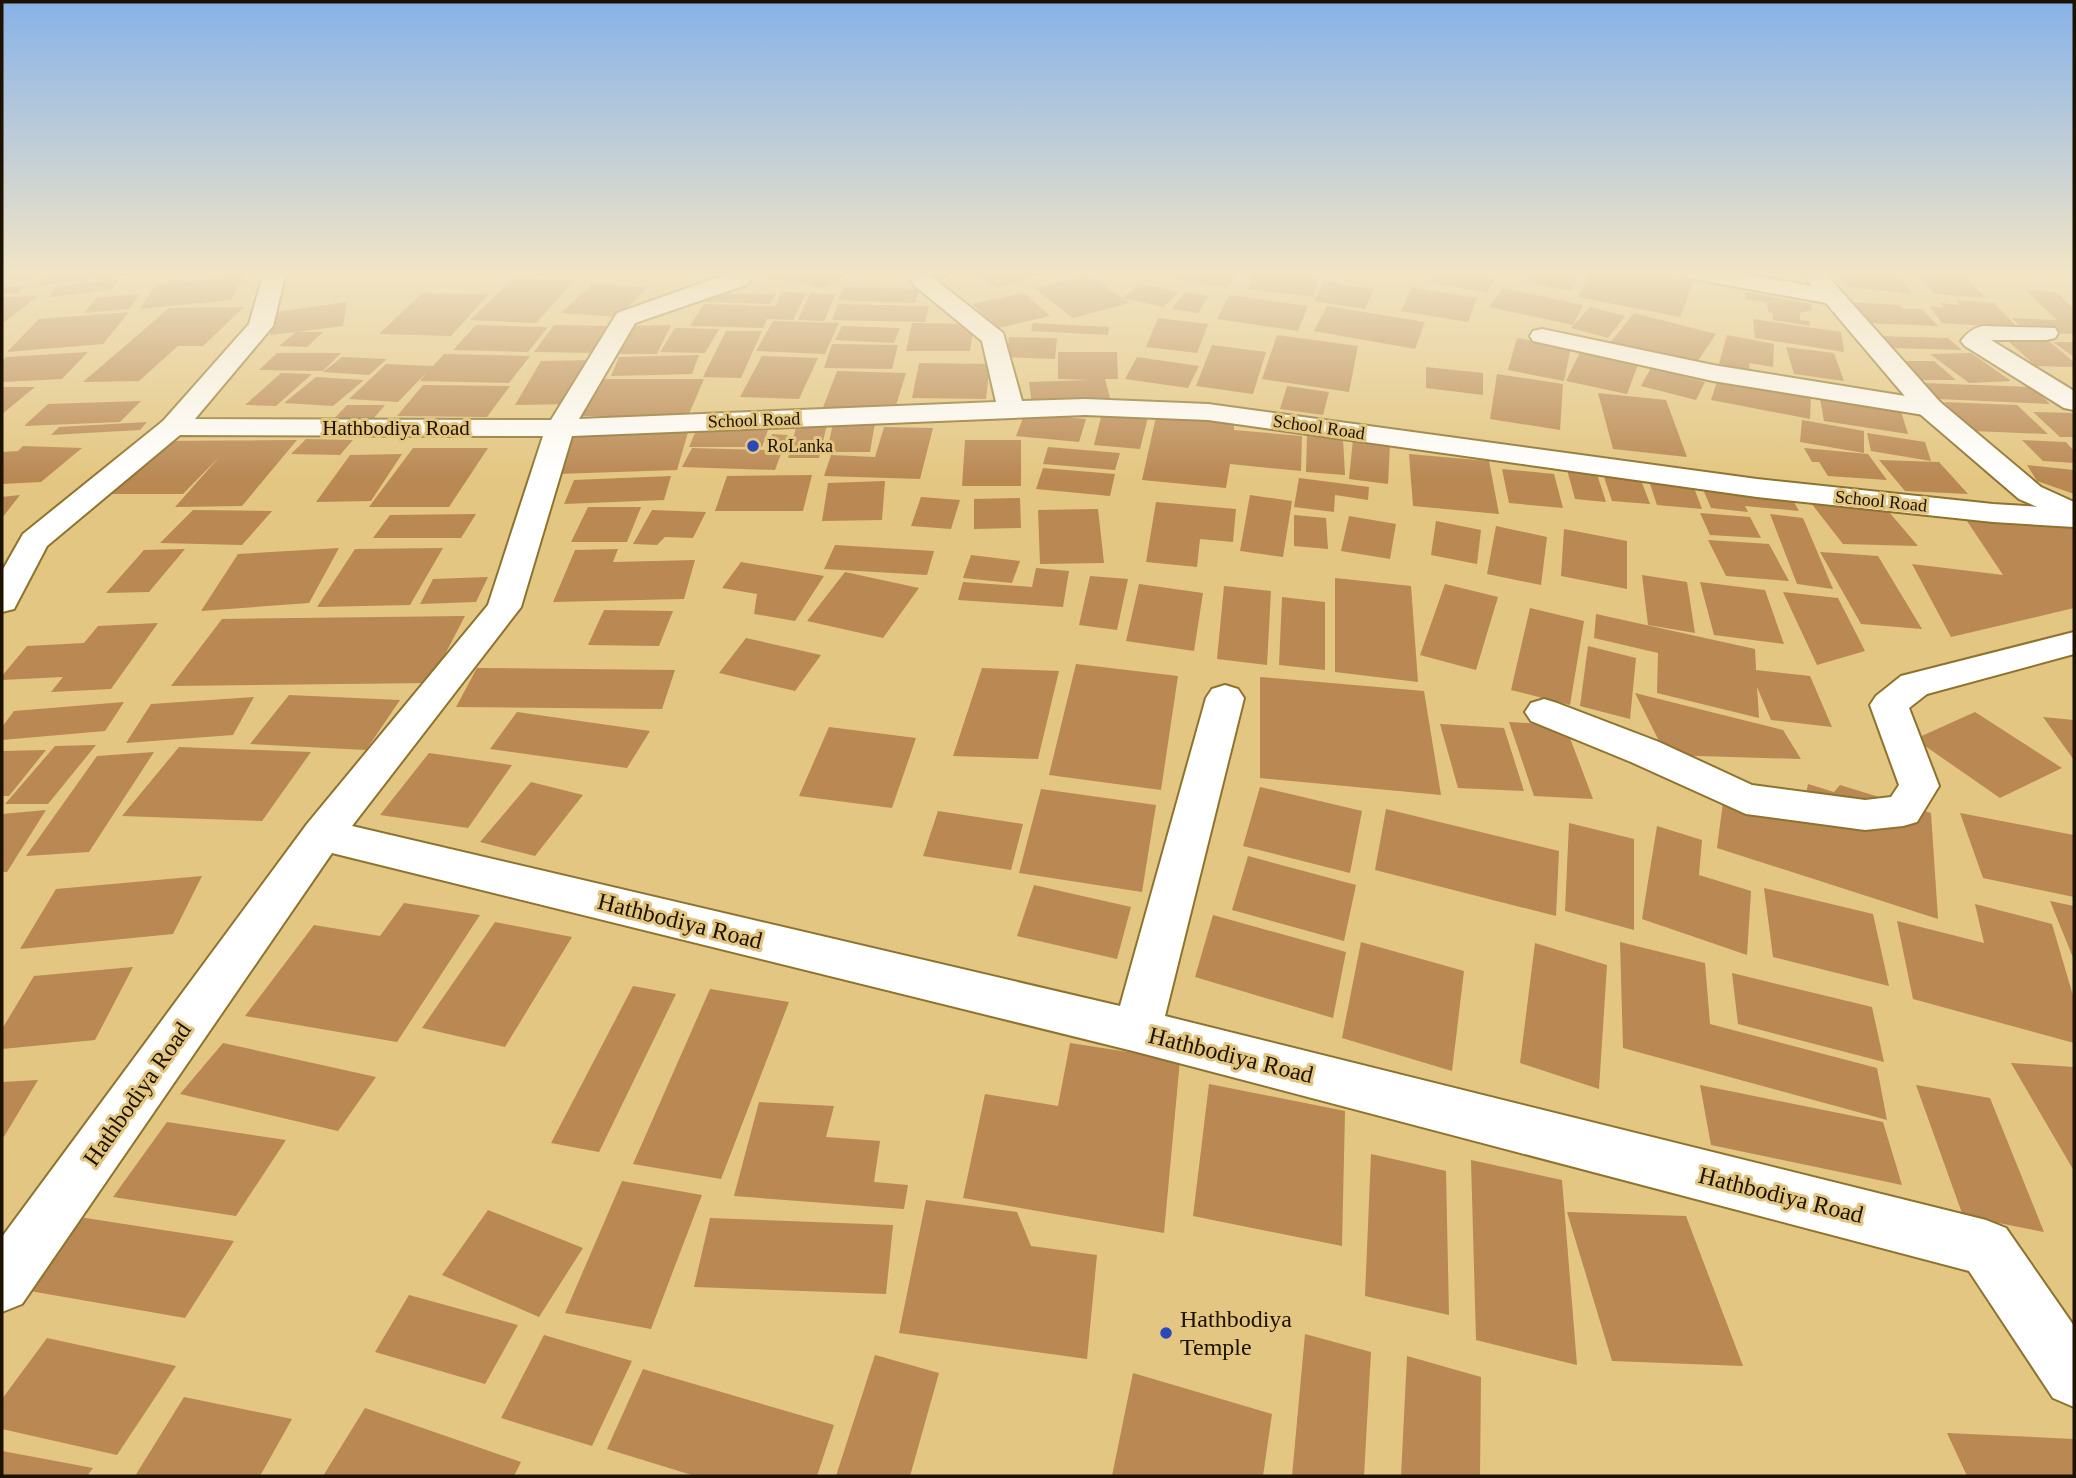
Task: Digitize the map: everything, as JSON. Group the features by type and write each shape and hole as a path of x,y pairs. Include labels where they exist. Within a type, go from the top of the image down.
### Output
{"street":[{"path":"2,602 34,541 173,427 248,341"},
{"path":"560,428 612,341"},
{"path":"995,341 1011,410"},
{"path":"1565,341 1713,373 1930,408"},
{"path":"1871,341 1930,408 2030,493 2074,516"},
{"path":"1974,341 2074,402"},
{"name":"School Road","path":"560,428 1085,407 1208,412 1757,488 1993,513 2074,516"},
{"name":"Hathbodiya Road","path":"2,1284 322,835 504,607 560,428 173,427"},
{"path":"2,545 34,541"},
{"path":"1544,712 1645,752 1746,799 1865,815 1903,811 1919,786 1889,705 1914,685 2074,643"},
{"path":"1137,1031 1225,698"},
{"name":"Hathbodiya Road","path":"322,835 1137,1031 1986,1248 2074,1377"}],"building":[{"path":"18,341 105,341 103,344 7,352"},
{"path":"131,341 208,341 203,346 178,346 139,381 83,382"},
{"path":"285,341 313,341 307,347 279,346"},
{"path":"461,341 537,341 528,352 453,350"},
{"path":"542,341 605,341 597,353 534,352"},
{"path":"614,341 663,341 657,354 607,354"},
{"path":"667,341 712,341 705,353 660,352"},
{"path":"721,341 758,341 741,378 703,377"},
{"path":"762,341 831,341 825,354 756,351"},
{"path":"854,341 895,341 894,343"},
{"path":"908,341 971,341 970,351 906,351"},
{"path":"1008,341 1057,341 1055,359 1006,357"},
{"path":"1148,341 1202,341 1197,353 1146,347"},
{"path":"1275,341 1321,341 1358,346 1349,392 1262,379"},
{"path":"1370,341 1418,341 1415,349"},
{"path":"1516,341 1571,347 1564,381 1508,370"},
{"path":"1612,341 1711,341 1695,365 1610,343"},
{"path":"1725,341 1774,344 1773,367 1749,363 1750,372 1719,364"},
{"path":"1774,341 1842,341 1844,352"},
{"path":"1884,341 1951,341 1962,350 1891,348"},
{"path":"2008,341 2049,341 2074,362 2074,367 2036,366"},
{"path":"2053,342 2074,342 2074,357"},
{"path":"832,344 898,345 892,369 824,368"},
{"path":"1212,345 1266,352 1253,394 1196,386"},
{"path":"1786,347 1834,353 1844,381 1794,374"},
{"path":"1581,350 1639,362 1627,394 1566,381"},
{"path":"88,352 62,379 2,382 2,361 6,357"},
{"path":"1058,352 1117,352 1118,379 1105,379 1111,402 1032,405 1029,382 1091,380 1058,379"},
{"path":"277,353 341,353 323,371 259,370"},
{"path":"1971,353 2011,381 1969,383 1930,354"},
{"path":"444,354 530,356 509,383 420,381 427,372 398,402 349,399 386,364 433,366"},
{"path":"699,355 692,374 611,376 619,357"},
{"path":"762,356 818,358 799,399 740,397"},
{"path":"342,357 387,359 369,375 323,372"},
{"path":"1137,357 1199,366 1188,388 1125,379"},
{"path":"594,360 572,404 515,405 541,361"},
{"path":"1899,361 1934,361 1956,380 1919,380"},
{"path":"919,363 990,364 986,399 912,398"},
{"path":"1426,367 1483,373 1483,395 1426,388"},
{"path":"1651,368 1705,382 1696,400 1641,386"},
{"path":"837,371 906,373 894,412 822,410"},
{"path":"281,373 312,374 276,406 245,405"},
{"path":"1497,374 1563,384 1560,430 1490,419"},
{"path":"316,377 364,380 333,406 284,403"},
{"path":"1718,378 1811,394 1810,419 1711,400"},
{"path":"596,379 704,379 688,416 575,416"},
{"path":"1923,383 2033,387 2050,404 1938,399"},
{"path":"423,385 510,386 487,417 397,416"},
{"path":"1287,386 1329,392 1323,415 1280,409"},
{"path":"2,387 35,387 2,414"},
{"path":"1598,393 1666,400 1687,457 1613,449"},
{"path":"1819,393 1899,405 1908,434 1824,421"},
{"path":"141,401 120,422 24,426 48,404"},
{"path":"1944,402 2017,405 2048,434 1972,431"},
{"path":"347,405 385,405 369,424 330,423"},
{"path":"1103,409 1149,413 1140,449 1094,445"},
{"path":"2033,412 2074,413 2074,437 2060,437"},
{"path":"1025,413 1086,419 1079,442 1016,436"},
{"path":"799,416 829,416 819,458 788,458"},
{"path":"1156,417 1234,423 1234,430 1302,436 1301,471 1230,464 1226,488 1142,480"},
{"path":"1802,420 1864,431 1864,453 1800,442"},
{"path":"147,422 140,430 51,435 59,427"},
{"path":"833,423 875,423 870,452 827,452"},
{"path":"698,426 769,427 762,447 689,447"},
{"path":"884,427 933,428 920,479 824,476 831,455 875,457"},
{"path":"689,429 677,470 556,474 575,433"},
{"path":"1867,433 1925,442 1931,461 1871,451"},
{"path":"772,434 788,435 775,470 682,467 692,448 766,450"},
{"path":"1307,435 1343,438 1345,475 1306,472"},
{"path":"306,439 353,440 340,455 291,454"},
{"path":"1353,439 1390,444 1388,484 1349,479"},
{"path":"297,440 242,506 175,507 221,455 183,494 103,494 160,441"},
{"path":"965,440 1021,440 1021,486 962,486"},
{"path":"2022,440 2066,442 2074,451 2074,463 2043,461"},
{"path":"23,446 82,448 41,482 2,484 2,452 18,451"},
{"path":"1048,447 1120,453 1115,470 1043,464"},
{"path":"413,448 488,448 449,507 369,507"},
{"path":"1804,448 1868,454 1887,480 1828,476 1819,462 1812,462"},
{"path":"402,454 371,501 316,502 350,455"},
{"path":"1409,454 1489,461 1499,514 1413,506"},
{"path":"1879,460 1939,462 1968,494 1905,491"},
{"path":"2027,465 2074,470 2074,494 2037,481"},
{"path":"1566,466 1595,468 1606,502 1575,499"},
{"path":"1043,468 1115,474 1110,496 1036,489"},
{"path":"1502,469 1554,474 1563,508 1509,503"},
{"path":"1602,471 1639,475 1650,504 1612,501"},
{"path":"812,475 803,511 715,511 727,476"},
{"path":"671,476 664,500 564,504 574,480"},
{"path":"1299,478 1369,487 1368,500 1335,495 1334,512 1294,507"},
{"path":"885,481 882,520 822,521 828,483"},
{"path":"1649,481 1693,485 1702,509 1657,505"},
{"path":"1702,487 1790,495 1799,511 1745,506 1748,512 1711,508"},
{"path":"20,495 2,518 2,497"},
{"path":"1250,495 1292,501 1283,557 1240,551"},
{"path":"921,497 960,500 951,529 911,526"},
{"path":"1020,498 1021,528 974,529 974,499"},
{"path":"1156,502 1236,509 1233,542 1200,539 1197,567 1146,562"},
{"path":"1811,503 1883,505 1918,546 1843,544"},
{"path":"588,507 641,507 627,542 571,542"},
{"path":"1098,509 1104,563 1040,564 1038,510"},
{"path":"193,510 272,511 242,545 160,543"},
{"path":"652,510 706,512 693,538 665,537 657,545 633,544"},
{"path":"1700,513 1750,517 1761,538 1710,535"},
{"path":"476,514 461,538 373,538 390,515"},
{"path":"1770,514 1803,518 1833,589 1797,584"},
{"path":"1294,515 1326,518 1328,549 1294,546"},
{"path":"1349,516 1396,524 1390,559 1341,551"},
{"path":"1965,518 2074,527 2074,608 1951,637 1912,564 2003,575"},
{"path":"1436,521 1481,530 1477,564 1431,555"},
{"path":"1496,526 1547,537 1541,585 1487,574"},
{"path":"1564,529 1627,541 1627,589 1561,576"},
{"path":"1708,540 1769,544 1789,581 1726,576"},
{"path":"835,545 934,551 927,575 824,569"},
{"path":"339,548 309,603 201,611 238,554"},
{"path":"443,548 410,605 317,607 355,549"},
{"path":"185,549 149,592 106,593 144,550"},
{"path":"618,549 613,562 695,560 684,599 553,602 575,550"},
{"path":"1820,552 1878,556 1922,629 1861,624"},
{"path":"971,555 1020,561 1012,583 963,578"},
{"path":"741,562 824,576 795,621 754,614 757,594 722,588"},
{"path":"1036,568 1069,571 1063,607 958,600 963,582 1032,587"},
{"path":"845,572 919,588 883,638 807,621"},
{"path":"1642,575 1687,582 1695,633 1648,625"},
{"path":"1090,576 1128,579 1117,630 1079,625"},
{"path":"488,577 476,602 420,604 433,579"},
{"path":"1335,578 1411,586 1418,682 1335,672"},
{"path":"1700,582 1765,590 1784,644 1714,635"},
{"path":"1139,584 1203,593 1194,651 1126,641"},
{"path":"1445,584 1498,597 1476,670 1420,655"},
{"path":"1224,586 1271,591 1267,665 1217,659"},
{"path":"1783,592 1838,598 1865,651 1817,665"},
{"path":"1282,597 1325,602 1325,670 1279,665"},
{"path":"1530,608 1584,621 1570,705 1511,690"},
{"path":"604,610 673,611 659,646 588,645"},
{"path":"1596,614 1755,649 1756,670 1810,676 1832,727 1771,720 1757,687 1759,718 1657,693 1658,653 1594,638"},
{"path":"465,616 430,683 171,686 222,619"},
{"path":"158,623 111,689 51,692 63,677 2,680 2,676 27,646 84,643 98,626"},
{"path":"746,638 821,655 795,691 719,673"},
{"path":"1588,646 1636,658 1630,719 1580,706"},
{"path":"1076,664 1178,676 1161,790 1049,775"},
{"path":"477,668 675,670 662,709 456,707"},
{"path":"982,668 1059,671 1038,759 953,756"},
{"path":"1260,677 1424,691 1441,795 1260,778"},
{"path":"1635,693 1783,730 1801,759 1666,755"},
{"path":"289,695 400,700 366,750 250,744"},
{"path":"254,697 233,735 126,743 151,704"},
{"path":"124,702 105,731 2,740 2,727 14,711"},
{"path":"517,712 650,731 627,768 490,749"},
{"path":"1975,712 2062,768 2000,798 1915,739"},
{"path":"2043,717 2074,720 2074,760"},
{"path":"1509,722 1565,725 1593,799 1534,796"},
{"path":"1440,724 1504,728 1524,791 1458,788"},
{"path":"829,727 916,738 892,808 799,796"},
{"path":"96,745 48,804 5,804 55,746"},
{"path":"179,747 311,752 262,821 122,816"},
{"path":"46,750 9,796 2,796 2,751"},
{"path":"154,752 89,852 26,856 97,756"},
{"path":"429,753 512,765 468,828 380,815"},
{"path":"1726,779 1805,799 1808,784 1834,792 1840,785 1931,813 1938,919 1717,848"},
{"path":"531,782 583,795 535,856 480,842"},
{"path":"1260,787 1362,811 1350,873 1243,846"},
{"path":"1041,789 1156,805 1142,892 1019,873"},
{"path":"1386,809 1559,851 1556,916 1375,870"},
{"path":"46,810 7,872 2,872 2,814"},
{"path":"938,811 1023,824 1011,870 923,856"},
{"path":"1960,813 2074,835 2074,897 1983,878"},
{"path":"1569,823 1634,839 1634,930 1565,911"},
{"path":"1657,826 1702,840 1699,875 1751,891 1747,955 1642,919"},
{"path":"1248,856 1356,885 1344,941 1232,910"},
{"path":"202,876 173,934 20,949 56,889"},
{"path":"1034,885 1131,907 1117,959 1017,936"},
{"path":"1764,888 1873,914 1889,986 1773,957"},
{"path":"2050,901 2074,906 2074,960"},
{"path":"404,903 480,915 397,1042 245,1016 314,925 380,936"},
{"path":"1975,904 2052,924 2074,999 2074,1043 1913,999 1897,921 1984,943"},
{"path":"1213,915 1346,952 1333,1018 1195,977"},
{"path":"495,922 572,937 505,1047 422,1028"},
{"path":"1361,942 1464,971 1452,1071 1342,1038"},
{"path":"1620,942 1705,963 1710,1024 1877,1068 1887,1120 1623,1048"},
{"path":"1535,943 1607,965 1599,1089 1520,1063"},
{"path":"133,967 95,1040 2,1049 2,1029 34,976"},
{"path":"1732,973 1872,1007 1884,1062 1738,1024"},
{"path":"633,986 676,994 599,1152 551,1143"},
{"path":"710,989 789,1002 721,1179 633,1164"},
{"path":"223,1043 376,1077 338,1131 180,1094"},
{"path":"1070,1043 1180,1060 1164,1233 963,1198 985,1094 1058,1106"},
{"path":"2011,1063 2074,1067 2074,1171"},
{"path":"38,1080 2,1140 2,1082"},
{"path":"1209,1084 1345,1111 1342,1246 1193,1216"},
{"path":"1700,1085 1883,1122 1902,1185 1711,1145"},
{"path":"1916,1085 1990,1098 2044,1232 1963,1216"},
{"path":"759,1102 834,1106 826,1137 880,1141 874,1182 908,1185 904,1209 734,1196"},
{"path":"167,1122 286,1140 236,1216 113,1197"},
{"path":"1371,1154 1446,1171 1449,1315 1365,1296"},
{"path":"1471,1160 1562,1180 1577,1365 1476,1340"},
{"path":"622,1181 702,1195 651,1329 565,1313"},
{"path":"926,1200 1017,1212 1031,1246 1097,1255 1087,1359 899,1333"},
{"path":"488,1210 583,1248 539,1317 442,1275"},
{"path":"1567,1212 1686,1216 1743,1366 1612,1361"},
{"path":"79,1217 234,1241 185,1318 24,1290"},
{"path":"710,1218 893,1225 886,1294 694,1287"},
{"path":"409,1295 518,1325 485,1384 375,1352"},
{"path":"1305,1334 1371,1352 1364,1476 1292,1476"},
{"path":"544,1335 632,1361 592,1446 501,1418"},
{"path":"47,1338 176,1366 117,1455 2,1429 2,1399"},
{"path":"875,1355 939,1373 910,1476 836,1476"},
{"path":"1407,1356 1481,1377 1480,1476 1401,1476"},
{"path":"643,1369 834,1425 817,1476 695,1476 607,1449"},
{"path":"1133,1373 1272,1414 1263,1476 1112,1476"},
{"path":"184,1397 292,1419 260,1476 135,1476"},
{"path":"365,1408 521,1462 514,1476 323,1476"},
{"path":"1947,1433 2074,1439 2074,1476 1967,1476"},
{"path":"2,1451 93,1468 87,1476 2,1476"}],"place":[{"name":"RoLanka","path":"753,446"},
{"name":"Hathbodiya Temple","path":"1166,1333"}]}
